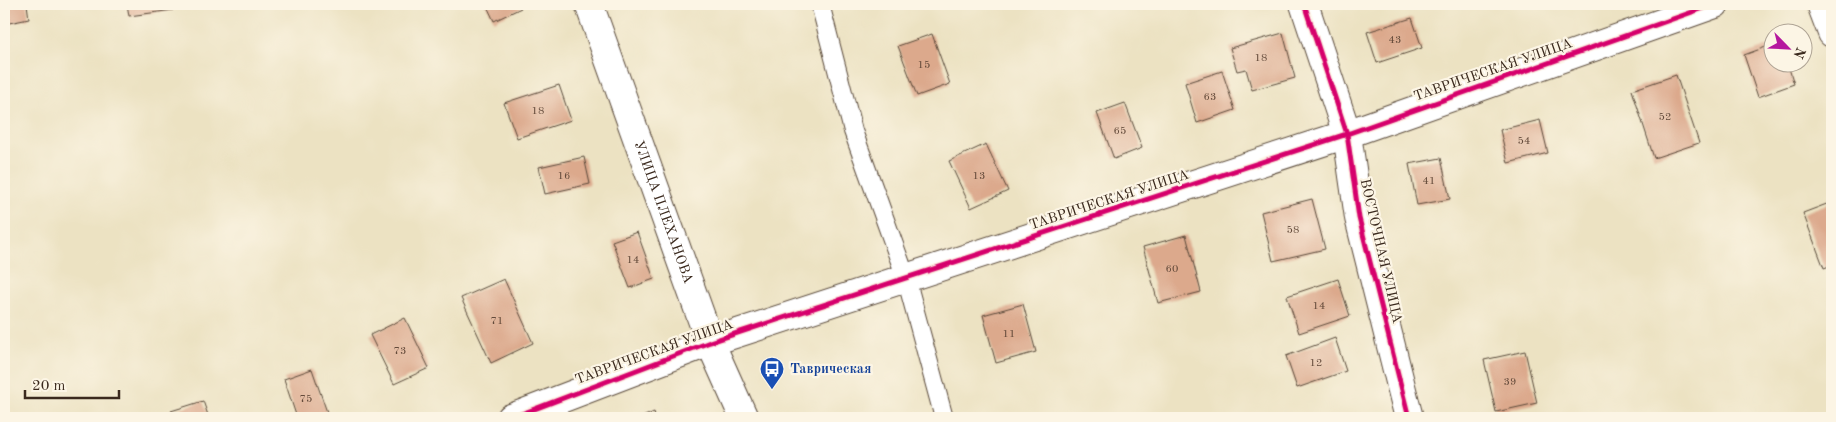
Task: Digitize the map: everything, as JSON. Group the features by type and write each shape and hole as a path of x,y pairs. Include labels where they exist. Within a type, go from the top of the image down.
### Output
{"street":[{"name":"УЛИЦА ПЛЕХАНОВА","path":"589,4 710,342 744,418"},
{"name":"ВОСТОЧНАЯ УЛИЦА","path":"1304,4 1347,134 1359,218 1409,418"},
{"name":"ТАВРИЧЕСКАЯ УЛИЦА","path":"511,418 710,342 1347,134 1715,4"},
{"path":"1821,4 1832,33"}],"lane":[{"path":"820,4 853,131 906,278 944,418"}],"building":[{"path":"4,4 27,4 29,19 4,24"},
{"path":"127,4 172,4 173,10 129,16"},
{"path":"486,4 519,4 521,8 494,21"},
{"path":"1412,18 1422,48 1377,63 1367,32"},
{"path":"1283,33 1295,78 1252,90 1246,69 1237,71 1230,48"},
{"path":"932,34 950,84 917,96 898,46"},
{"path":"1764,48 1764,72 1790,72 1794,84 1758,97 1744,55"},
{"path":"1222,71 1235,110 1197,123 1185,83"},
{"path":"1676,75 1699,143 1654,158 1632,90"},
{"path":"559,85 571,120 517,138 504,103"},
{"path":"1125,103 1142,148 1114,159 1097,113"},
{"path":"1540,120 1548,153 1508,163 1500,130"},
{"path":"986,144 1008,191 971,208 949,161"},
{"path":"584,157 590,184 545,194 539,167"},
{"path":"1441,158 1450,199 1417,205 1409,164"},
{"path":"1312,199 1325,249 1273,261 1261,212"},
{"path":"1832,202 1832,265 1824,268 1803,213"},
{"path":"637,232 654,279 630,288 612,241"},
{"path":"1186,235 1201,292 1158,303 1143,247"},
{"path":"504,279 533,343 491,363 461,298"},
{"path":"1338,279 1350,316 1299,333 1287,296"},
{"path":"1023,304 1036,352 996,363 983,315"},
{"path":"405,318 429,368 394,384 370,335"},
{"path":"1335,338 1346,371 1297,388 1286,356"},
{"path":"1525,351 1537,403 1496,412 1484,360"},
{"path":"312,369 329,418 297,418 284,379"},
{"path":"203,401 209,418 173,418 171,411"},
{"path":"654,412 656,418 640,418"}],"cycle path":[{"path":"1304,4 1347,134 1359,218 1409,418"},
{"path":"511,418 710,342 1347,134 1715,4"}],"place":[{"name":"Таврическая","path":"772,390"}]}
